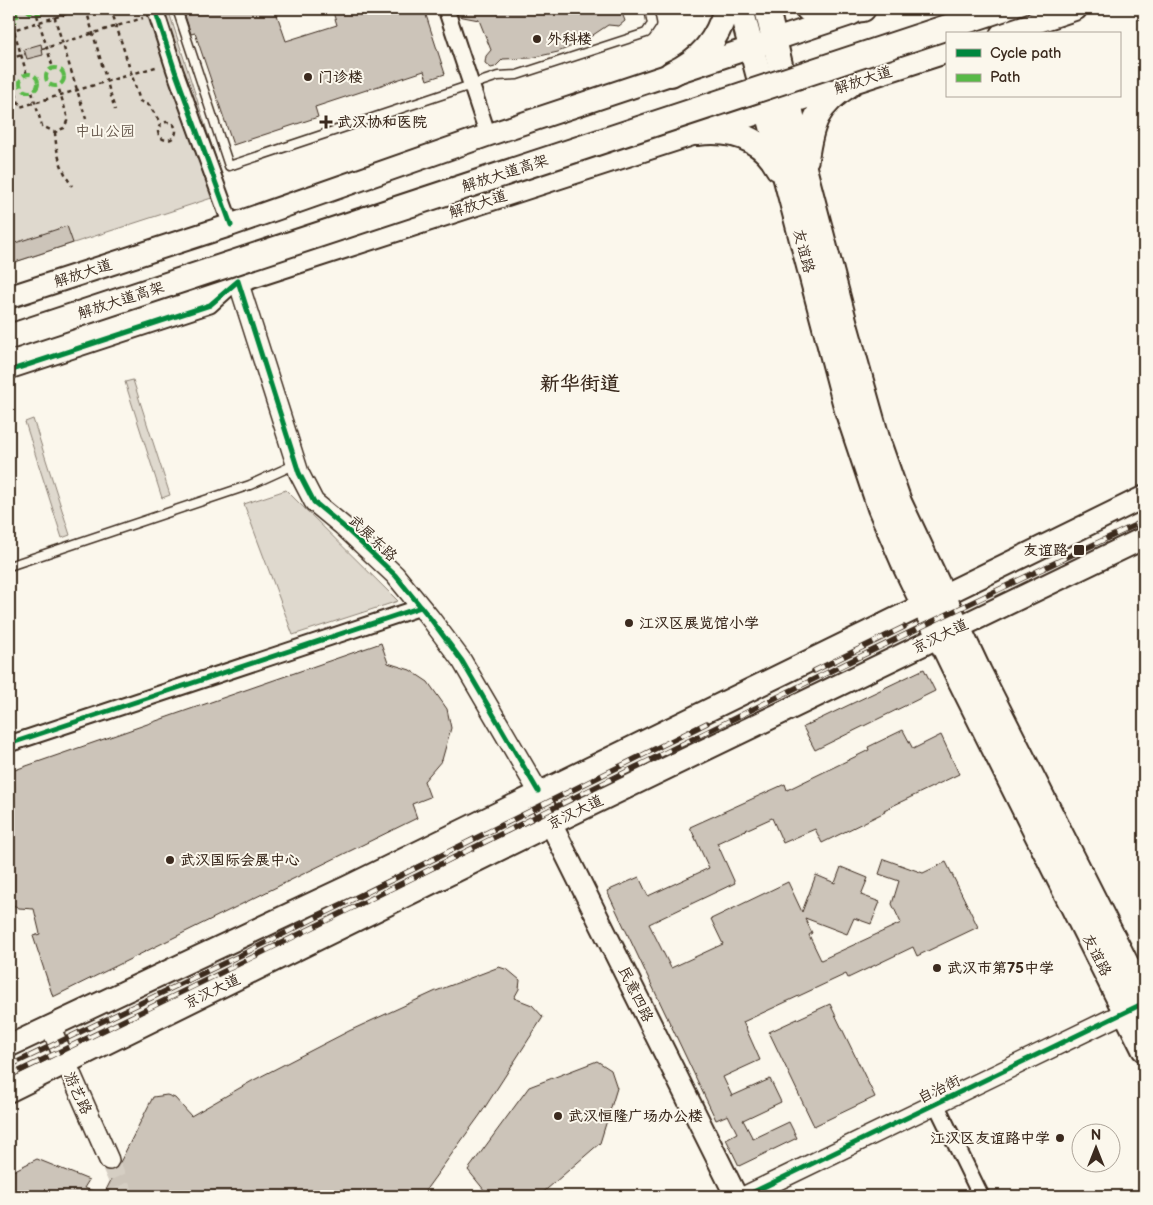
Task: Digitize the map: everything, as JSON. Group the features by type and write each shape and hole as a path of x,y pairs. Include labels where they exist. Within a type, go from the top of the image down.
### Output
{"main road":[{"path":"671,74 688,66 704,54 721,27 726,9"},
{"name":"友谊路","path":"740,9 767,111 794,173"},
{"name":"友谊路","path":"767,9 789,104 794,173 859,451 880,508 933,600 1138,1005 1144,1049"},
{"path":"808,9 834,12 863,9"},
{"name":"解放大道","path":"9,297 231,225 488,135 869,9"},
{"name":"解放大道高架","path":"9,323 951,9"},
{"name":"解放大道高架","path":"9,338 1002,9"},
{"path":"1007,32 1076,9"},
{"name":"解放大道","path":"9,356 946,52"},
{"path":"697,133 714,131 732,133 751,139 764,147 794,173 815,118 833,95 849,84"},
{"path":"9,1046 346,887 538,791 1144,497"},
{"name":"京汉大道","path":"9,1091 551,824 1144,538"},
{"name":"民意四路","path":"538,791 551,824 736,1196"}],"street":[{"path":"446,9 488,135"},
{"path":"153,12 231,225"},
{"path":"9,371 61,359 210,305 238,281"},
{"name":"武展东路","path":"238,281 296,464 314,502 395,575 421,607 462,662 538,791"},
{"path":"9,744 421,607"},
{"name":"自治街","path":"745,1196 1138,1005"},
{"name":"游艺路","path":"50,1026 65,1064 109,1160"},
{"path":"936,1104 980,1196"}],"lane":[{"path":"177,9 230,166 498,76 517,75 646,33 652,24 649,9"},
{"path":"9,566 250,484 296,464"}],"path":[{"path":"52,9 86,119"},
{"path":"9,31 84,9 93,33 115,110"},
{"path":"111,9 140,101 149,105 161,124"},
{"path":"42,49 116,26 153,12"},
{"path":"37,15 53,68"},
{"path":"12,24 27,75"},
{"path":"9,59 25,54"},
{"path":"9,70 20,107 167,64"},
{"path":"32,92 42,126 46,130 55,132 64,128 68,119 58,86"},
{"path":"169,122 175,127 176,134 173,138 170,140 162,138 158,131 161,124 169,122"},
{"path":"55,132 59,160 64,174 72,186"}],"green space":[{"name":"中山公园","path":"9,9 168,9 227,193 9,264"},
{"path":"133,380 170,495 162,498 125,382"},
{"path":"33,419 70,535 62,538 25,422"},
{"path":"286,490 398,601 293,635 244,504"}],"building":[{"name":"门诊楼","path":"183,9 275,9 286,41 337,25 332,9 424,9 445,74 427,80 424,71 315,107 318,117 233,145 195,33 191,34"},
{"name":"外科楼","path":"456,9 610,9 622,13 625,21 619,26 608,25 584,41 558,52 531,58 503,59 495,67 491,68 485,63 486,56 491,50 479,20 458,16"},
{"path":"41,44 43,55 27,59 24,49"},
{"path":"67,226 73,243 9,264 9,245"},
{"name":"武汉国际会展中心","path":"381,643 388,663 410,670 428,682 447,709 451,728 442,760 424,781 430,797 412,804 417,818 53,997 33,936 40,934 34,909 19,908 9,903 9,772"},
{"path":"924,669 935,691 815,750 803,727"},
{"path":"903,730 913,749 941,735 959,774 884,810 885,812 822,843 815,829 783,843 772,818 717,843 735,883 649,924 671,968 723,944 711,919 788,882 802,912 816,875 835,883 841,867 868,878 861,895 880,902 871,924 854,918 847,934 805,918 812,933 809,935 821,960 901,923 892,904 899,881 879,874 884,859 923,873 946,862 978,927 917,956 913,947 848,978 846,974 743,1022 760,1060 723,1077 732,1096 770,1079 781,1102 743,1120 753,1139 789,1122 797,1138 739,1166 726,1139 737,1133 728,1115 716,1120 607,891 639,877 648,896 709,868 690,827 785,784 787,790 869,750 868,747"},
{"path":"499,967 508,970 520,980 519,989 514,998 532,1005 543,1017 480,1115 425,1191 426,1196 187,1196 175,1190 163,1196 103,1196 153,1097 167,1095 175,1098 191,1116 252,1081 349,1031 436,991"},
{"path":"830,1004 875,1097 814,1126 769,1032"},
{"name":"武汉恒隆广场办公楼","path":"597,1061 611,1070 617,1088 600,1143 539,1196 489,1196 468,1170 529,1087"},
{"path":"37,1159 89,1180 84,1188 103,1194 102,1196 9,1196 9,1173"}],"tunnel":[{"path":"109,1160 125,1196"}],"railway":[{"path":"9,1076 293,938 859,657 1144,521"},
{"path":"814,671 904,627"},
{"path":"9,1066 243,954 707,723"}],"marked path":[{"path":"9,25 18,19 15,9"},
{"path":"26,9 33,15 40,13 43,9"},
{"path":"55,68 61,71 64,77 61,83 55,86 49,83 46,77 49,71 55,68"},
{"path":"29,74 35,77 38,83 35,89 29,92 23,89 20,83 23,77 29,74"}],"cycle path":[{"path":"155,9 175,71 231,225"},
{"path":"9,371 210,305 238,281 299,473 314,502 343,526 395,575 430,618 462,661 538,791"},
{"path":"9,744 421,607"},
{"path":"745,1196 1144,1003"}],"place":[{"name":"外科楼","path":"537,39"},
{"name":"门诊楼","path":"308,77"},
{"name":"武汉协和医院","path":"326,122"},
{"name":"友谊路","path":"1079,550"},
{"name":"江汉区展览馆小学","path":"629,623"},
{"name":"武汉国际会展中心","path":"170,860"},
{"name":"武汉市第75中学","path":"937,968"},
{"name":"武汉恒隆广场办公楼","path":"558,1116"},
{"name":"江汉区友谊路中学","path":"1060,1138"}],"district":[{"name":"新华街道","path":"580,383"}]}
